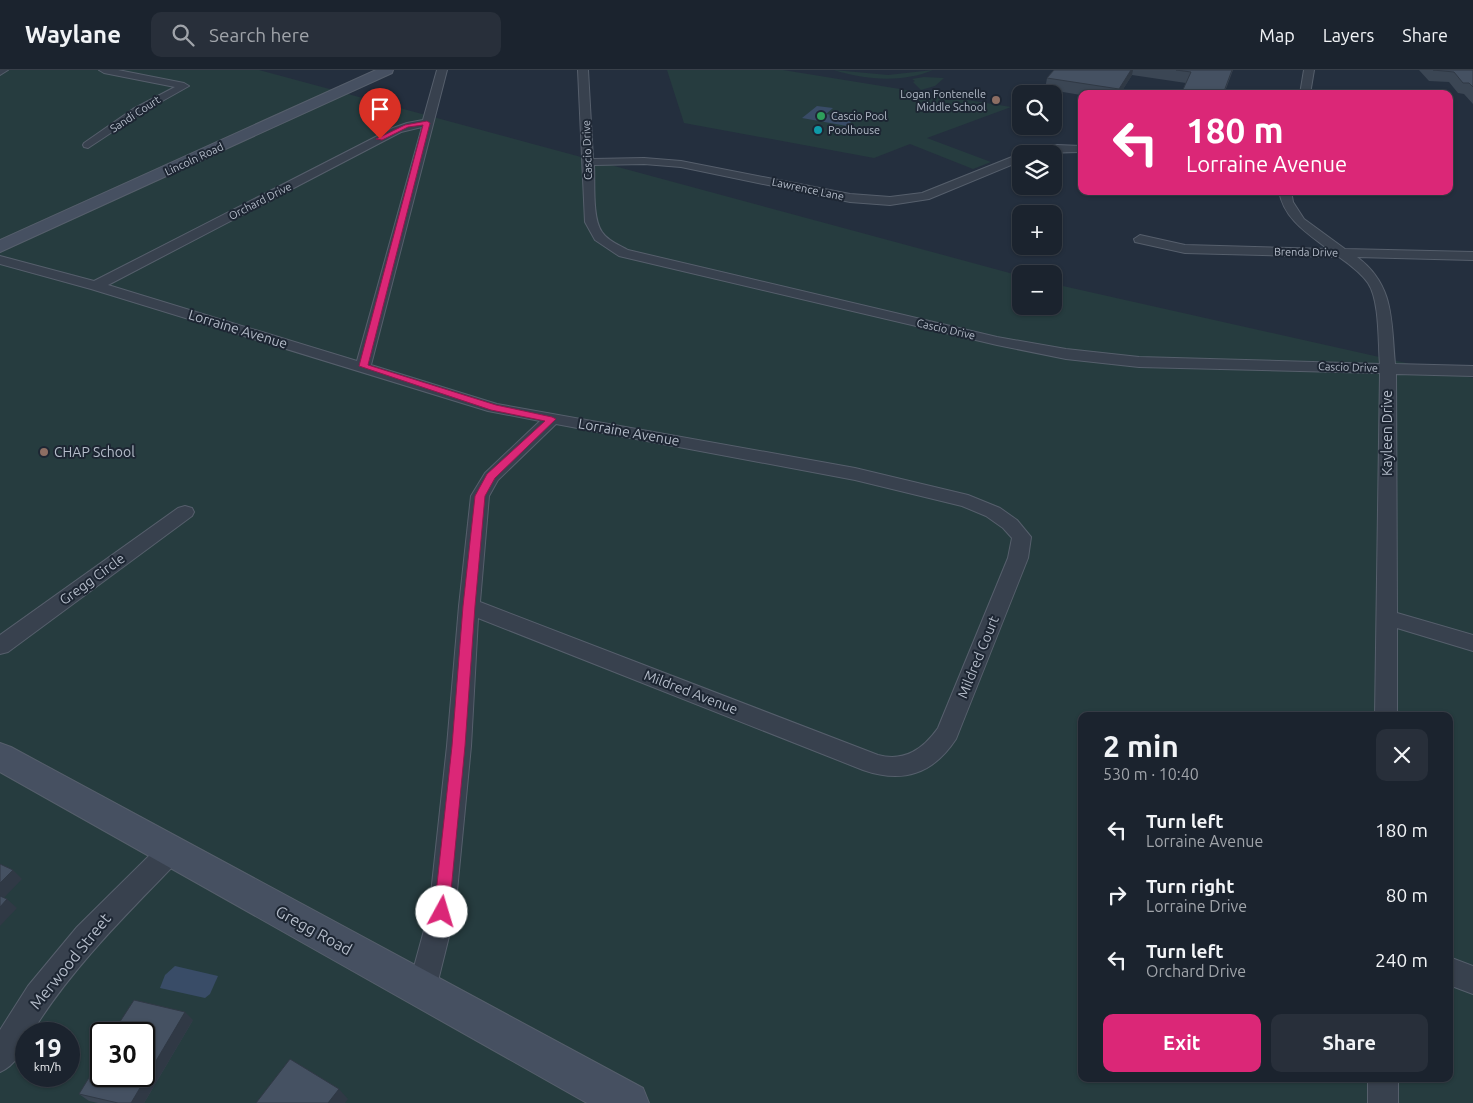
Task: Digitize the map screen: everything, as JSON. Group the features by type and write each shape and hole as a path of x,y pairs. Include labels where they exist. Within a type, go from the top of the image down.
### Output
{"main road":[{"name":"Lincoln Road","path":"0,248 387,70"},
{"name":"Gregg Road","path":"0,756 628,1103"}],"street":[{"name":"Sandi Court","path":"88,145 137,111 184,86 104,70"},
{"path":"363,366 442,70"},
{"name":"Cascio Drive","path":"583,70 591,222 598,238 608,246 624,253 997,341 1066,354 1139,362 1473,371"},
{"path":"1305,90 1309,70"},
{"name":"Orchard Drive","path":"96,286 397,130 407,126 427,123"},
{"path":"1062,148 1078,149"},
{"name":"Lawrence Lane","path":"587,162 644,161 681,164 850,198 884,201 925,196 1012,161"},
{"name":"Kayleen Drive","path":"1286,195 1287,202 1299,221 1364,271 1378,289 1382,308 1388,368 1386,712"},
{"name":"Brenda Drive","path":"1140,240 1185,249 1473,256"},
{"name":"Lorraine Avenue","path":"0,260 96,286 363,366 494,408 897,482 968,501 992,512 1010,524 1022,537"},
{"path":"422,989 442,912 459,746 469,606 480,496 491,477 552,419"},
{"name":"Gregg Circle","path":"0,646 185,512"},
{"name":"Mildred Court","path":"915,765 939,746 948,732 1018,558 1022,537"},
{"name":"Mildred Avenue","path":"469,606 862,759 887,767 915,765"},
{"path":"1387,618 1473,643"},
{"name":"Merwood Street","path":"0,1057 38,996 87,936 170,851"},
{"path":"1453,972 1473,980"},
{"path":"1383,1082 1383,1103"}],"green space":[{"path":"0,70 259,70 1012,274 1012,315 1062,315 1062,286 1473,378 1473,1103 0,1103"},
{"path":"667,70 783,70 1011,107 927,138 991,162 973,169 910,144 874,158 684,123"},
{"path":"834,70 888,75 933,70 909,77 884,79 858,76"},
{"path":"924,77 944,78 935,86 921,90 912,79"}],"water":[{"name":"Cascio Pool","path":"817,106 833,108 826,114 854,119 847,126 802,118"},
{"path":"175,966 218,976 210,994 205,998 160,988 165,975"}],"building":[{"path":"1054,70 1131,70 1119,89 1047,78"},
{"path":"1176,70 1232,70 1224,90 1183,90 1191,72"},
{"path":"1433,70 1473,70 1473,87 1469,83 1463,83 1454,72"},
{"path":"0,864 13,870 0,883"},
{"path":"0,896 7,899 0,907"},
{"path":"134,1000 185,1012 155,1063 155,1022 120,1022"},
{"path":"290,1059 339,1089 328,1103 256,1103"},
{"path":"90,1076 90,1087 140,1087 131,1103 118,1103 79,1094"}],"place":[{"name":"Logan Fontenelle Middle School","path":"996,100"},
{"name":"Cascio Pool","path":"821,116"},
{"name":"Poolhouse","path":"818,130"},
{"name":"CHAP School","path":"44,452"}],"route":[{"path":"380,139 407,126 427,123 363,366 494,408 552,419 491,477 480,496 469,606 459,746 442,912"}]}
